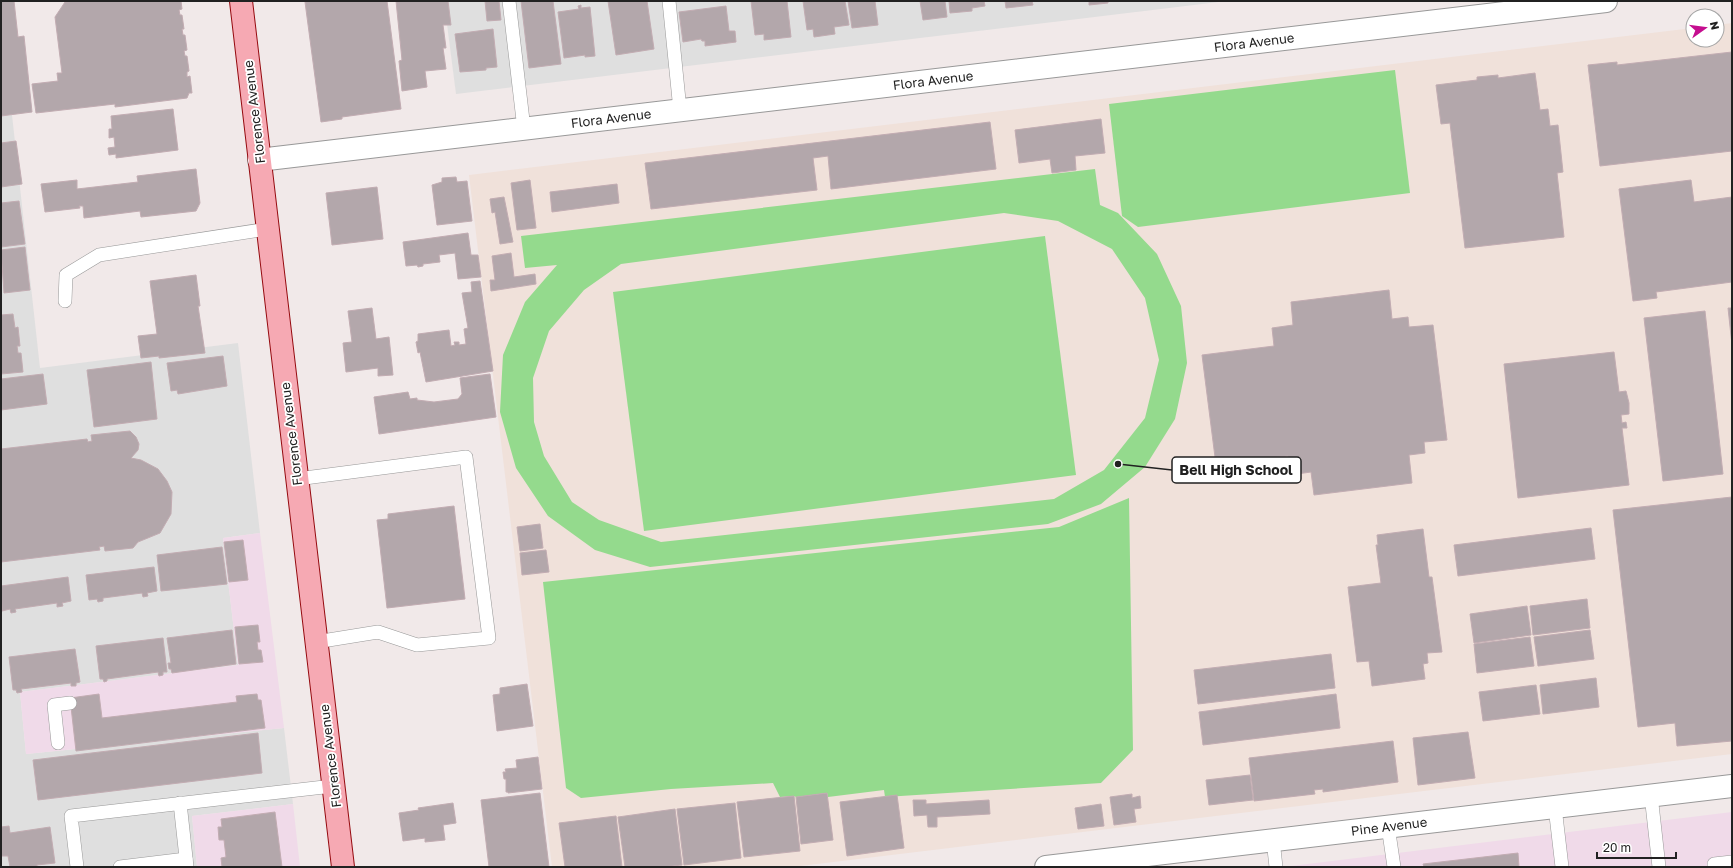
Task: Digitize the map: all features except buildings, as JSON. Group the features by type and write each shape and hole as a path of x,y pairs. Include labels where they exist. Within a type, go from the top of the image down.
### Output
{"main road":[{"name":"Florence Avenue","path":"241,1 343,867"}],"street":[{"name":"Flora Avenue","path":"259,160 680,110 1499,7 1606,1"},
{"name":"Pine Avenue","path":"1046,867 1124,862 1274,840 1732,786"}],"lane":[{"path":"509,1 524,129"},
{"path":"669,1 680,110"},
{"path":"65,301 66,275 99,255 267,228"},
{"path":"297,479 466,457 489,638 417,645 378,632 316,642"},
{"path":"58,743 54,705 70,703"},
{"path":"77,867 71,816 333,786"},
{"path":"1651,795 1659,867"},
{"path":"120,867 186,863 180,803"},
{"path":"1555,807 1562,867"},
{"path":"1388,826 1394,867"},
{"path":"1274,840 1276,867"},
{"path":"1714,867 1714,864 1732,862"}],"shaded area":[{"path":"444,1 1227,1 456,94"},
{"path":"1732,23 1732,754 792,867 552,867 469,175 1685,29 1685,48 1725,48 1725,24"},
{"path":"12,115 40,368 238,343 260,533 223,538 238,665 20,692 26,754 284,728 293,804 192,816 197,867 1,867 1,116"},
{"path":"260,533 284,728 26,754 20,692 238,665 223,538"},
{"path":"293,804 300,867 197,867 192,816"},
{"path":"1732,812 1732,867 1283,867"}],"green space":[{"path":"1395,70 1410,193 1138,227 1122,216 1109,104"},
{"path":"1095,169 1100,205 1118,213 1157,254 1181,306 1187,363 1175,419 1145,467 1101,504 1048,524 650,567 595,550 548,516 516,468 500,412 503,355 525,302 557,265 525,268 521,236","holes":["1004,213 1058,221 1112,249 1145,298 1159,360 1145,418 1104,470 1054,499 661,542 599,520 572,502 544,456 534,422 533,378 549,331 584,290 621,264"]},
{"path":"1045,236 1076,475 644,531 613,292"},
{"path":"1129,498 1133,750 1101,783 885,797 884,790 828,797 827,793 796,797 780,797 773,783 671,789 581,798 566,788 543,582 1059,527"}],"place":[{"name":"Bell High School","path":"1118,464"}]}
